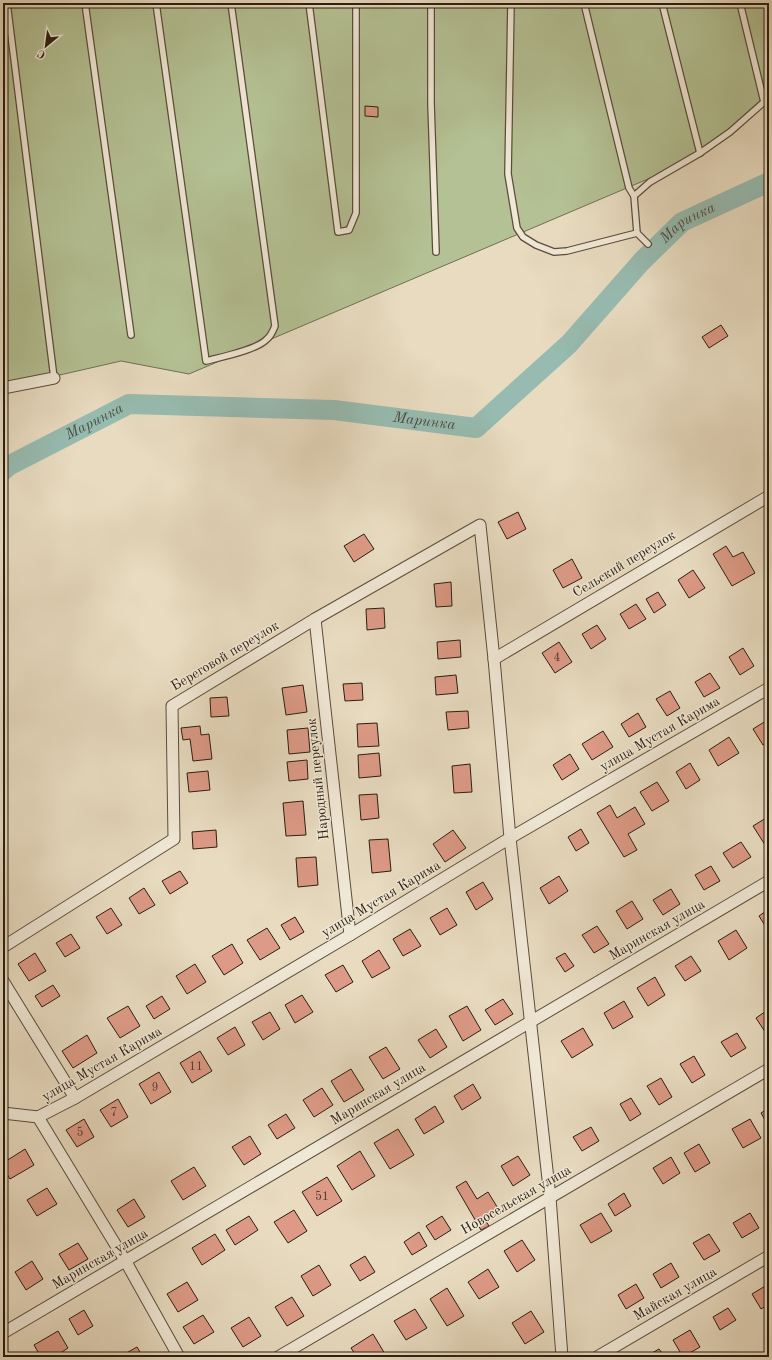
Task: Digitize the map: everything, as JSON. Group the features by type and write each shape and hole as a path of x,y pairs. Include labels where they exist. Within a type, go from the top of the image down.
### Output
{"street":[{"path":"3,388 54,378"},
{"name":"Сельский переулок","path":"494,659 769,496"},
{"name":"Береговой переулок","path":"3,947 174,840 172,706 315,619 480,525 494,659"},
{"name":"Народный переулок","path":"315,619 350,935"},
{"path":"494,659 510,838 550,1197 562,1357"},
{"name":"улица Мустая Карима","path":"3,1113 38,1117 75,1098 510,838 769,688"},
{"name":"Маринская улица","path":"3,1333 126,1262 769,881"},
{"path":"3,981 75,1098"},
{"name":"Новосельская улица","path":"278,1357 769,1069"},
{"path":"38,1117 126,1262 179,1357"},
{"name":"Майская улица","path":"597,1357 769,1256"}],"lane":[{"path":"7,3 54,378"},
{"path":"85,3 131,335"},
{"path":"156,3 206,361 250,349 261,344 269,337 275,326 231,3"},
{"path":"309,3 338,232 349,230 356,213 356,3"},
{"path":"431,3 431,104 436,252"},
{"path":"511,3 508,174 517,228 523,237 536,245 554,252 567,251 637,233"},
{"path":"584,3 629,188 634,196 637,233 648,244"},
{"path":"662,3 700,154"},
{"path":"740,3 764,102"},
{"path":"634,196 650,182 700,154 730,132 764,102 769,95"}],"green space":[{"path":"3,3 769,3 769,96 702,156 189,374 121,361 3,388"}],"building":[{"path":"365,106 378,107 378,117 365,116"},
{"path":"721,325 728,336 709,348 702,337"},
{"path":"518,512 526,529 507,539 498,522"},
{"path":"364,534 374,549 354,562 344,546"},
{"path":"726,546 733,557 743,552 755,573 732,586 713,554"},
{"path":"572,559 582,578 563,588 553,570"},
{"path":"693,570 705,588 689,598 678,580"},
{"path":"451,582 452,606 436,607 434,584"},
{"path":"658,592 666,605 654,613 646,599"},
{"path":"636,604 646,619 629,629 620,614"},
{"path":"384,608 385,628 367,630 366,609"},
{"path":"597,625 606,639 591,649 582,634"},
{"path":"460,640 461,657 438,659 437,642"},
{"path":"559,642 572,662 555,673 542,653"},
{"path":"743,648 754,666 740,675 729,657"},
{"path":"710,673 720,688 704,697 695,682"},
{"path":"456,675 458,693 436,695 435,677"},
{"path":"362,683 363,700 345,701 343,684"},
{"path":"303,685 307,712 286,715 282,688"},
{"path":"670,691 680,708 667,716 656,699"},
{"path":"227,697 229,716 211,717 210,698"},
{"path":"468,711 469,728 448,730 446,712"},
{"path":"638,713 646,727 629,737 621,724"},
{"path":"769,719 769,742 763,745 753,729"},
{"path":"377,723 379,746 358,747 357,724"},
{"path":"200,726 201,735 209,734 212,759 193,761 190,739 183,740 181,728"},
{"path":"308,728 310,752 289,754 287,730"},
{"path":"603,731 613,747 592,760 582,744"},
{"path":"729,737 739,753 718,766 709,750"},
{"path":"379,753 381,776 359,778 358,755"},
{"path":"570,754 579,769 562,780 553,765"},
{"path":"307,760 308,779 289,781 287,762"},
{"path":"690,763 700,780 686,789 676,772"},
{"path":"470,764 472,792 454,793 452,766"},
{"path":"208,771 210,790 189,792 187,773"},
{"path":"657,782 669,801 652,811 640,792"},
{"path":"377,794 379,818 361,820 359,795"},
{"path":"303,801 306,835 286,836 283,803"},
{"path":"610,805 617,818 635,807 645,824 628,834 637,850 624,857 597,813"},
{"path":"766,818 769,823 769,847 767,848 753,826"},
{"path":"581,829 589,843 576,851 568,837"},
{"path":"216,830 217,847 193,849 192,832"},
{"path":"453,830 466,848 445,862 433,844"},
{"path":"388,839 391,871 372,873 369,840"},
{"path":"741,842 751,857 733,868 723,853"},
{"path":"316,857 318,885 298,887 296,858"},
{"path":"711,866 720,881 704,890 695,875"},
{"path":"180,871 188,883 170,894 162,881"},
{"path":"559,876 568,891 549,904 540,888"},
{"path":"483,882 493,899 476,910 466,892"},
{"path":"144,888 155,905 139,914 129,898"},
{"path":"671,889 680,904 663,915 653,900"},
{"path":"632,901 643,919 627,929 616,911"},
{"path":"111,908 122,925 107,934 96,917"},
{"path":"447,908 457,925 440,935 430,918"},
{"path":"769,909 769,932 759,916"},
{"path":"295,917 304,932 290,940 281,925"},
{"path":"597,926 609,944 594,953 582,935"},
{"path":"267,928 280,948 260,960 247,940"},
{"path":"410,929 421,946 403,956 393,939"},
{"path":"736,930 747,948 729,960 718,941"},
{"path":"71,934 80,948 65,957 56,943"},
{"path":"232,944 243,963 224,975 212,956"},
{"path":"379,950 390,968 372,978 362,961"},
{"path":"35,953 46,971 29,981 18,964"},
{"path":"565,953 574,966 565,972 556,958"},
{"path":"691,956 701,971 685,981 675,966"},
{"path":"195,964 206,982 187,994 176,976"},
{"path":"343,965 353,982 336,992 325,975"},
{"path":"655,977 665,995 648,1006 637,988"},
{"path":"53,985 60,996 42,1007 35,996"},
{"path":"302,995 313,1012 295,1023 285,1005"},
{"path":"162,996 170,1009 154,1019 146,1006"},
{"path":"503,999 513,1014 495,1025 485,1010"},
{"path":"624,1001 633,1017 613,1029 604,1013"},
{"path":"128,1006 140,1026 120,1038 107,1018"},
{"path":"467,1006 481,1030 463,1041 449,1016"},
{"path":"769,1009 769,1038 756,1018"},
{"path":"270,1012 280,1029 263,1040 252,1022"},
{"path":"235,1027 245,1045 228,1055 217,1038"},
{"path":"583,1028 593,1045 572,1058 561,1041"},
{"path":"436,1029 447,1047 430,1058 418,1040"},
{"path":"737,1033 746,1048 731,1057 721,1042"},
{"path":"87,1035 97,1053 73,1068 62,1051"},
{"path":"386,1047 400,1069 383,1079 369,1057"},
{"path":"200,1051 212,1071 192,1083 180,1063"},
{"path":"694,1056 705,1075 692,1083 680,1064"},
{"path":"351,1069 364,1090 344,1102 331,1081"},
{"path":"159,1072 171,1092 151,1104 139,1084"},
{"path":"661,1078 672,1097 659,1105 647,1086"},
{"path":"473,1084 481,1098 462,1110 454,1096"},
{"path":"322,1088 333,1105 314,1117 303,1100"},
{"path":"631,1098 641,1114 630,1121 620,1104"},
{"path":"118,1099 128,1117 111,1127 100,1110"},
{"path":"435,1106 444,1122 424,1134 415,1119"},
{"path":"769,1108 769,1127 761,1113"},
{"path":"286,1114 295,1128 277,1139 268,1125"},
{"path":"84,1119 94,1137 77,1147 66,1130"},
{"path":"750,1119 761,1138 743,1148 732,1129"},
{"path":"591,1127 599,1141 582,1151 573,1137"},
{"path":"398,1129 414,1155 390,1169 374,1143"},
{"path":"250,1136 261,1154 244,1165 232,1147"},
{"path":"699,1144 710,1163 695,1172 684,1153"},
{"path":"25,1149 34,1165 10,1179 3,1168 3,1163"},
{"path":"360,1151 375,1176 352,1190 337,1166"},
{"path":"518,1156 530,1175 513,1186 501,1166"},
{"path":"671,1157 680,1173 663,1184 653,1168"},
{"path":"194,1167 206,1186 183,1200 171,1181"},
{"path":"327,1177 342,1201 317,1216 302,1192"},
{"path":"466,1181 477,1199 488,1192 499,1210 484,1218 489,1226 481,1230 456,1187"},
{"path":"47,1188 57,1204 37,1216 27,1200"},
{"path":"624,1193 631,1206 615,1216 608,1204"},
{"path":"134,1199 145,1217 128,1227 117,1210"},
{"path":"294,1210 307,1231 288,1243 274,1222"},
{"path":"601,1213 612,1231 591,1243 580,1225"},
{"path":"750,1213 759,1228 742,1238 733,1223"},
{"path":"249,1216 258,1230 235,1245 226,1230"},
{"path":"442,1216 451,1230 435,1240 426,1226"},
{"path":"419,1232 427,1246 412,1255 404,1242"},
{"path":"215,1234 225,1250 202,1265 192,1248"},
{"path":"709,1234 720,1251 704,1260 693,1243"},
{"path":"522,1240 535,1260 517,1272 504,1251"},
{"path":"78,1243 88,1259 69,1270 59,1254"},
{"path":"365,1256 375,1272 360,1281 350,1265"},
{"path":"32,1261 43,1279 26,1290 15,1272"},
{"path":"671,1263 679,1277 661,1288 653,1274"},
{"path":"319,1265 331,1285 313,1296 301,1276"},
{"path":"488,1269 499,1287 479,1299 468,1282"},
{"path":"187,1282 198,1300 178,1312 167,1294"},
{"path":"636,1284 644,1298 626,1309 618,1295"},
{"path":"767,1285 769,1288 769,1304 761,1309 752,1294"},
{"path":"447,1288 464,1316 447,1326 430,1299"},
{"path":"292,1297 304,1316 287,1326 275,1307"},
{"path":"728,1308 736,1320 720,1330 713,1317"},
{"path":"415,1309 427,1328 406,1340 394,1321"},
{"path":"84,1310 93,1326 78,1335 69,1319"},
{"path":"531,1311 544,1332 525,1344 512,1323"},
{"path":"203,1315 214,1332 194,1344 183,1327"},
{"path":"249,1317 261,1336 243,1347 231,1328"},
{"path":"690,1330 700,1347 683,1357 673,1340"},
{"path":"58,1331 68,1348 54,1357 41,1357 34,1345"},
{"path":"373,1334 385,1354 379,1357 357,1357 351,1348"},
{"path":"137,1347 143,1357 121,1356"},
{"path":"659,1349 665,1357 645,1357"}],"waterway":[{"name":"Маринка","path":"3,471 10,465 129,404 334,410 476,428 569,344 642,261 682,222 769,182"}]}
